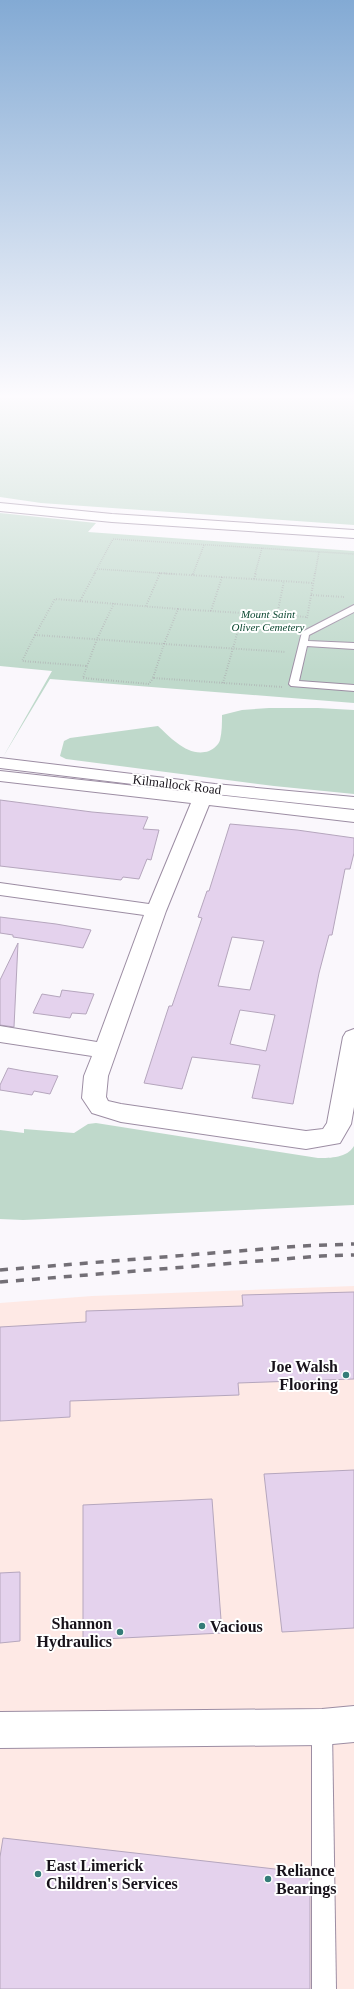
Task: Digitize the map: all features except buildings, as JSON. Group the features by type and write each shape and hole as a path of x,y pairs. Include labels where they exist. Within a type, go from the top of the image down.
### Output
{"street":[{"path":"0,507 112,518 354,534"},
{"name":"Kilmallock Road","path":"0,763 80,779 354,803"},
{"path":"0,776 80,779 202,799 354,816"},
{"path":"202,799 156,911 96,1076 94,1098 100,1107 121,1113 306,1140 319,1140 331,1137 339,1124 354,1037"},
{"path":"0,889 156,911"},
{"path":"0,1034 106,1051"},
{"path":"0,1730 338,1726"}],"lane":[{"path":"354,608 304,638 294,684 354,688"},
{"path":"304,638 354,646"},
{"path":"324,1989 338,1726"}],"path":[{"path":"80,601 113,539 354,554"},
{"path":"193,575 204,545"},
{"path":"254,579 262,548"},
{"path":"304,638 319,552"},
{"path":"97,569 313,583"},
{"path":"146,606 160,573"},
{"path":"211,611 222,577"},
{"path":"277,615 284,581"},
{"path":"311,595 348,598"},
{"path":"87,666 22,661 54,599 307,617"},
{"path":"114,603 82,678 149,684 153,678 178,608"},
{"path":"223,683 243,613"},
{"path":"35,635 300,653"},
{"path":"153,678 293,688 294,684"}],"shaded area":[{"path":"354,1286 354,1989 0,1989 0,1303 92,1296"}],"green space":[{"path":"0,487 354,487 354,525 41,503 0,497"},
{"name":"Mount Saint Oliver Cemetery","path":"0,513 96,523 88,532 354,551 354,703 50,679 3,757 52,671 0,666"},
{"path":"269,708 354,710 354,794 274,786 66,759 60,756 64,741 70,738 158,726 181,746 194,752 209,751 217,745 221,737 222,715 242,710"},
{"path":"96,1123 318,1158 343,1155 354,1146 354,1205 23,1220 0,1219 0,1130 24,1133 24,1129 74,1133 88,1124"}],"railway":[{"path":"0,1270 301,1246 354,1244"},
{"path":"0,1282 321,1256 354,1255"}],"place":[{"name":"Joe Walsh Flooring","path":"346,1375"},
{"name":"Vacious","path":"202,1626"},
{"name":"Shannon Hydraulics","path":"120,1632"},
{"name":"East Limerick Children's Services","path":"38,1874"},
{"name":"Reliance Bearings","path":"268,1879"}]}
